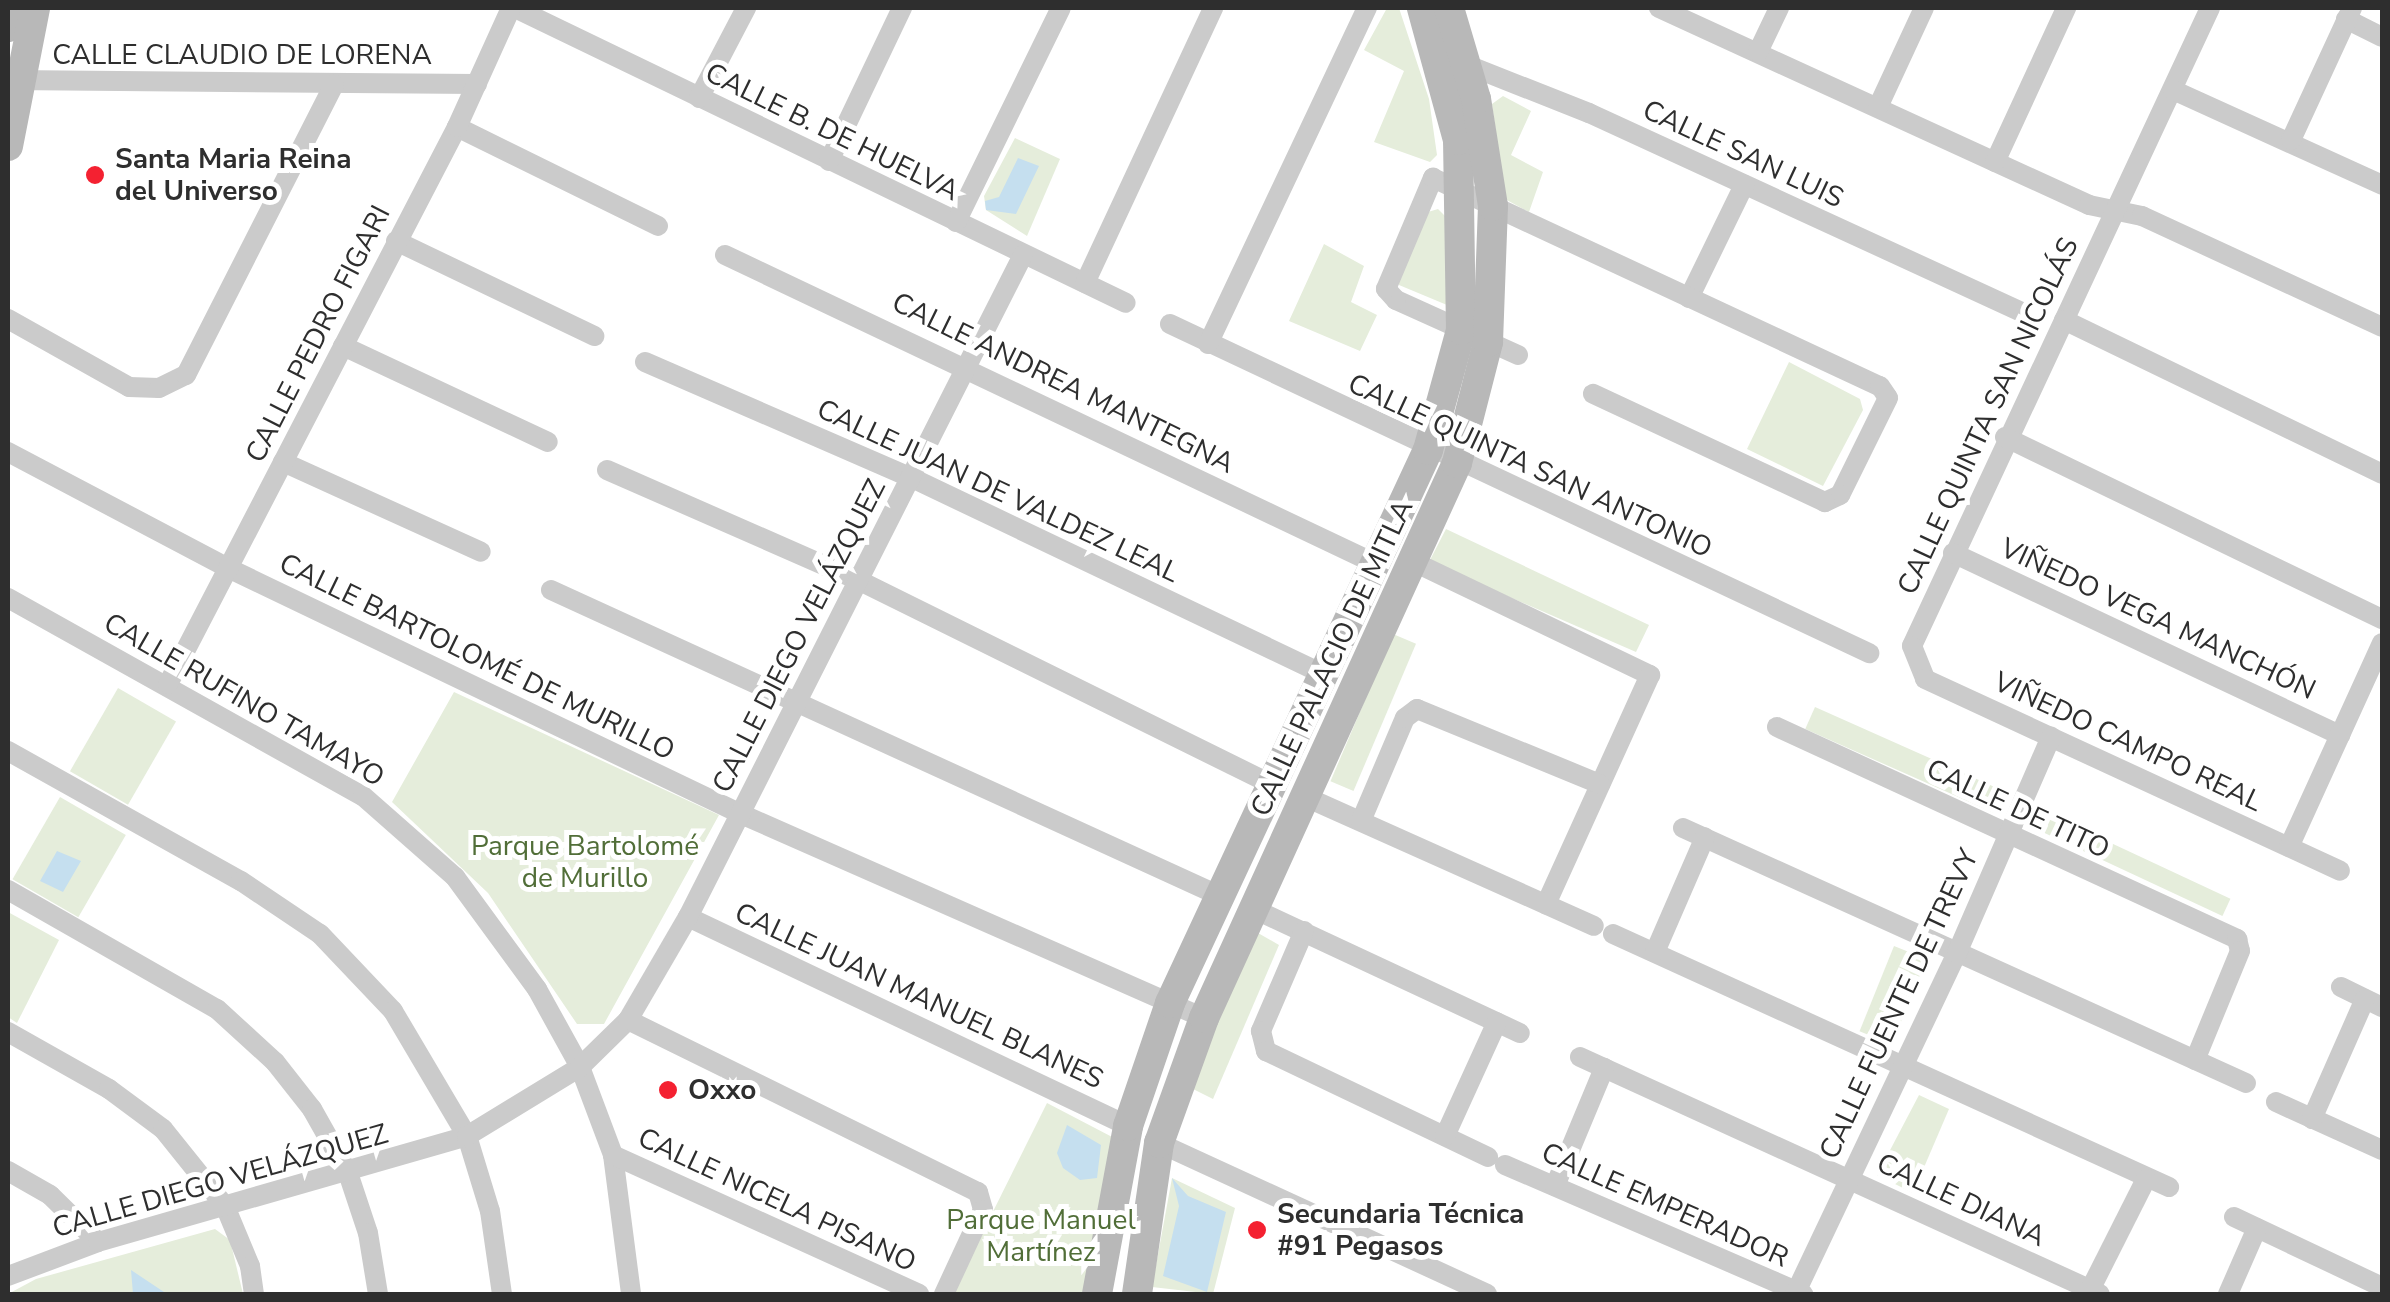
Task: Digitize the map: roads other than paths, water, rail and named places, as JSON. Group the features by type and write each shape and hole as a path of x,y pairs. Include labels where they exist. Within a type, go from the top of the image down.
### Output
{"main road":[{"path":"8,27 10,8"},
{"path":"8,146 15,80 36,8"},
{"name":"CALLE PALACIO DE MITLA","path":"1097,1294 1128,1126 1170,1003 1326,676 1428,450 1474,336 1463,188 1439,55 1422,8"},
{"name":"CALLE PALACIO DE MITLA","path":"1137,1294 1159,1144 1204,1018 1308,798 1457,463 1493,206 1468,65 1449,8"}],"street":[{"name":"CALLE PEDRO FIGARI","path":"168,684 458,126 513,8"},
{"name":"CALLE B. DE HUELVA","path":"513,8 1126,304"},
{"path":"699,98 746,8"},
{"path":"830,161 902,8"},
{"path":"956,222 1060,8"},
{"path":"1084,282 1213,8"},
{"path":"1208,344 1367,8"},
{"path":"1659,8 2090,205 2114,210 2382,326"},
{"path":"1758,52 1779,8"},
{"path":"1878,107 1924,8"},
{"path":"1995,162 2066,8"},
{"name":"CALLE QUINTA SAN NICOLÁS","path":"1912,646 2005,437 2210,8"},
{"path":"2291,140 2349,13 2382,36"},
{"name":"CALLE SAN LUIS","path":"1439,55 1744,185 2020,311"},
{"name":"CALLE CLAUDIO DE LORENA","path":"15,80 476,84"},
{"path":"8,319 129,387 159,388 186,375 334,85"},
{"path":"2174,90 2291,140 2382,185"},
{"path":"458,126 658,226"},
{"path":"1518,355 1396,300 1386,278 1428,180 1441,177 1493,206 1885,391 1887,406 1837,498 1825,502 1593,394"},
{"path":"1689,298 1744,185"},
{"path":"396,241 594,336"},
{"name":"CALLE ANDREA MANTEGNA","path":"725,255 966,366 1376,564"},
{"name":"CALLE DIEGO VELÁZQUEZ","path":"8,1276 98,1242 467,1136 580,1068 628,1020 688,916 1024,255"},
{"path":"2064,320 2382,474"},
{"name":"CALLE QUINTA SAN ANTONIO","path":"1170,324 1428,450 1869,653"},
{"path":"343,346 548,442"},
{"name":"CALLE JUAN DE VALDEZ LEAL","path":"645,362 910,477 1326,676"},
{"path":"2005,437 2382,619"},
{"name":"CALLE BARTOLOMÉ DE MURILLO","path":"8,452 228,568 740,814 1204,1018"},
{"path":"283,462 481,552"},
{"path":"607,470 858,580 1274,786"},
{"name":"VIÑEDO VEGA MANCHÓN","path":"1953,553 2340,735"},
{"path":"1414,562 1643,666 1649,682 1546,904"},
{"path":"551,590 1220,896"},
{"name":"CALLE RUFINO TAMAYO","path":"8,598 364,796 456,877 537,989 580,1068 612,1155 631,1294"},
{"path":"2288,847 2382,643"},
{"name":"VIÑEDO CAMPO REAL","path":"1912,646 1926,680 2340,871"},
{"path":"1362,821 1405,718 1417,709 1600,784"},
{"name":"CALLE DE TITO","path":"1777,727 2237,939 2240,951 2195,1060"},
{"name":"CALLE FUENTE DE TREVY","path":"1798,1294 1847,1179 1958,953 2050,736"},
{"path":"8,750 170,839 320,934 393,1011 467,1136 490,1212 502,1294"},
{"path":"1308,798 2169,1187"},
{"path":"1683,828 2246,1082"},
{"path":"1656,952 1705,837"},
{"path":"8,890 217,1009 276,1062 348,1173 368,1233 378,1294"},
{"path":"1256,910 1520,1033"},
{"name":"CALLE JUAN MANUEL BLANES","path":"688,916 1128,1126"},
{"name":"CALLE EMPERADOR","path":"1304,931 1260,1031 1266,1051 1497,1161 1798,1294"},
{"path":"2312,1118 2374,1003 2342,988"},
{"path":"628,1020 978,1192 983,1210 944,1294"},
{"path":"1445,1136 1497,1022"},
{"path":"8,1032 109,1089 163,1129 225,1206 250,1266 254,1294"},
{"name":"CALLE DIANA","path":"1580,1057 2095,1292"},
{"path":"1555,1186 1604,1068"},
{"path":"2276,1102 2382,1150"},
{"path":"1159,1144 1487,1294"},
{"name":"CALLE NICELA PISANO","path":"612,1155 918,1294"},
{"path":"8,1171 50,1195 98,1242"},
{"path":"2095,1292 2146,1178"},
{"path":"2234,1217 2382,1286"},
{"path":"2228,1294 2257,1228"}],"water":[{"path":"1018,158 1039,166 1016,214 986,210 985,201 999,197"},
{"path":"57,851 81,861 63,892 40,881"},
{"path":"1067,1125 1101,1145 1097,1178 1080,1180 1063,1168 1057,1153"},
{"path":"1172,1178 1188,1196 1226,1212 1207,1292 1163,1276 1179,1206"},
{"path":"131,1270 167,1294 133,1294"}],"place":[{"name":"Santa Maria Reina del Universo","path":"95,175"},
{"name":"Oxxo","path":"668,1090"},
{"name":"Secundaria Técnica #91 Pegasos","path":"1257,1230"}],"park label":[{"name":"Parque Bartolomé de Murillo","path":"585,862"},
{"name":"Parque Manuel Martínez","path":"1041,1236"}]}
